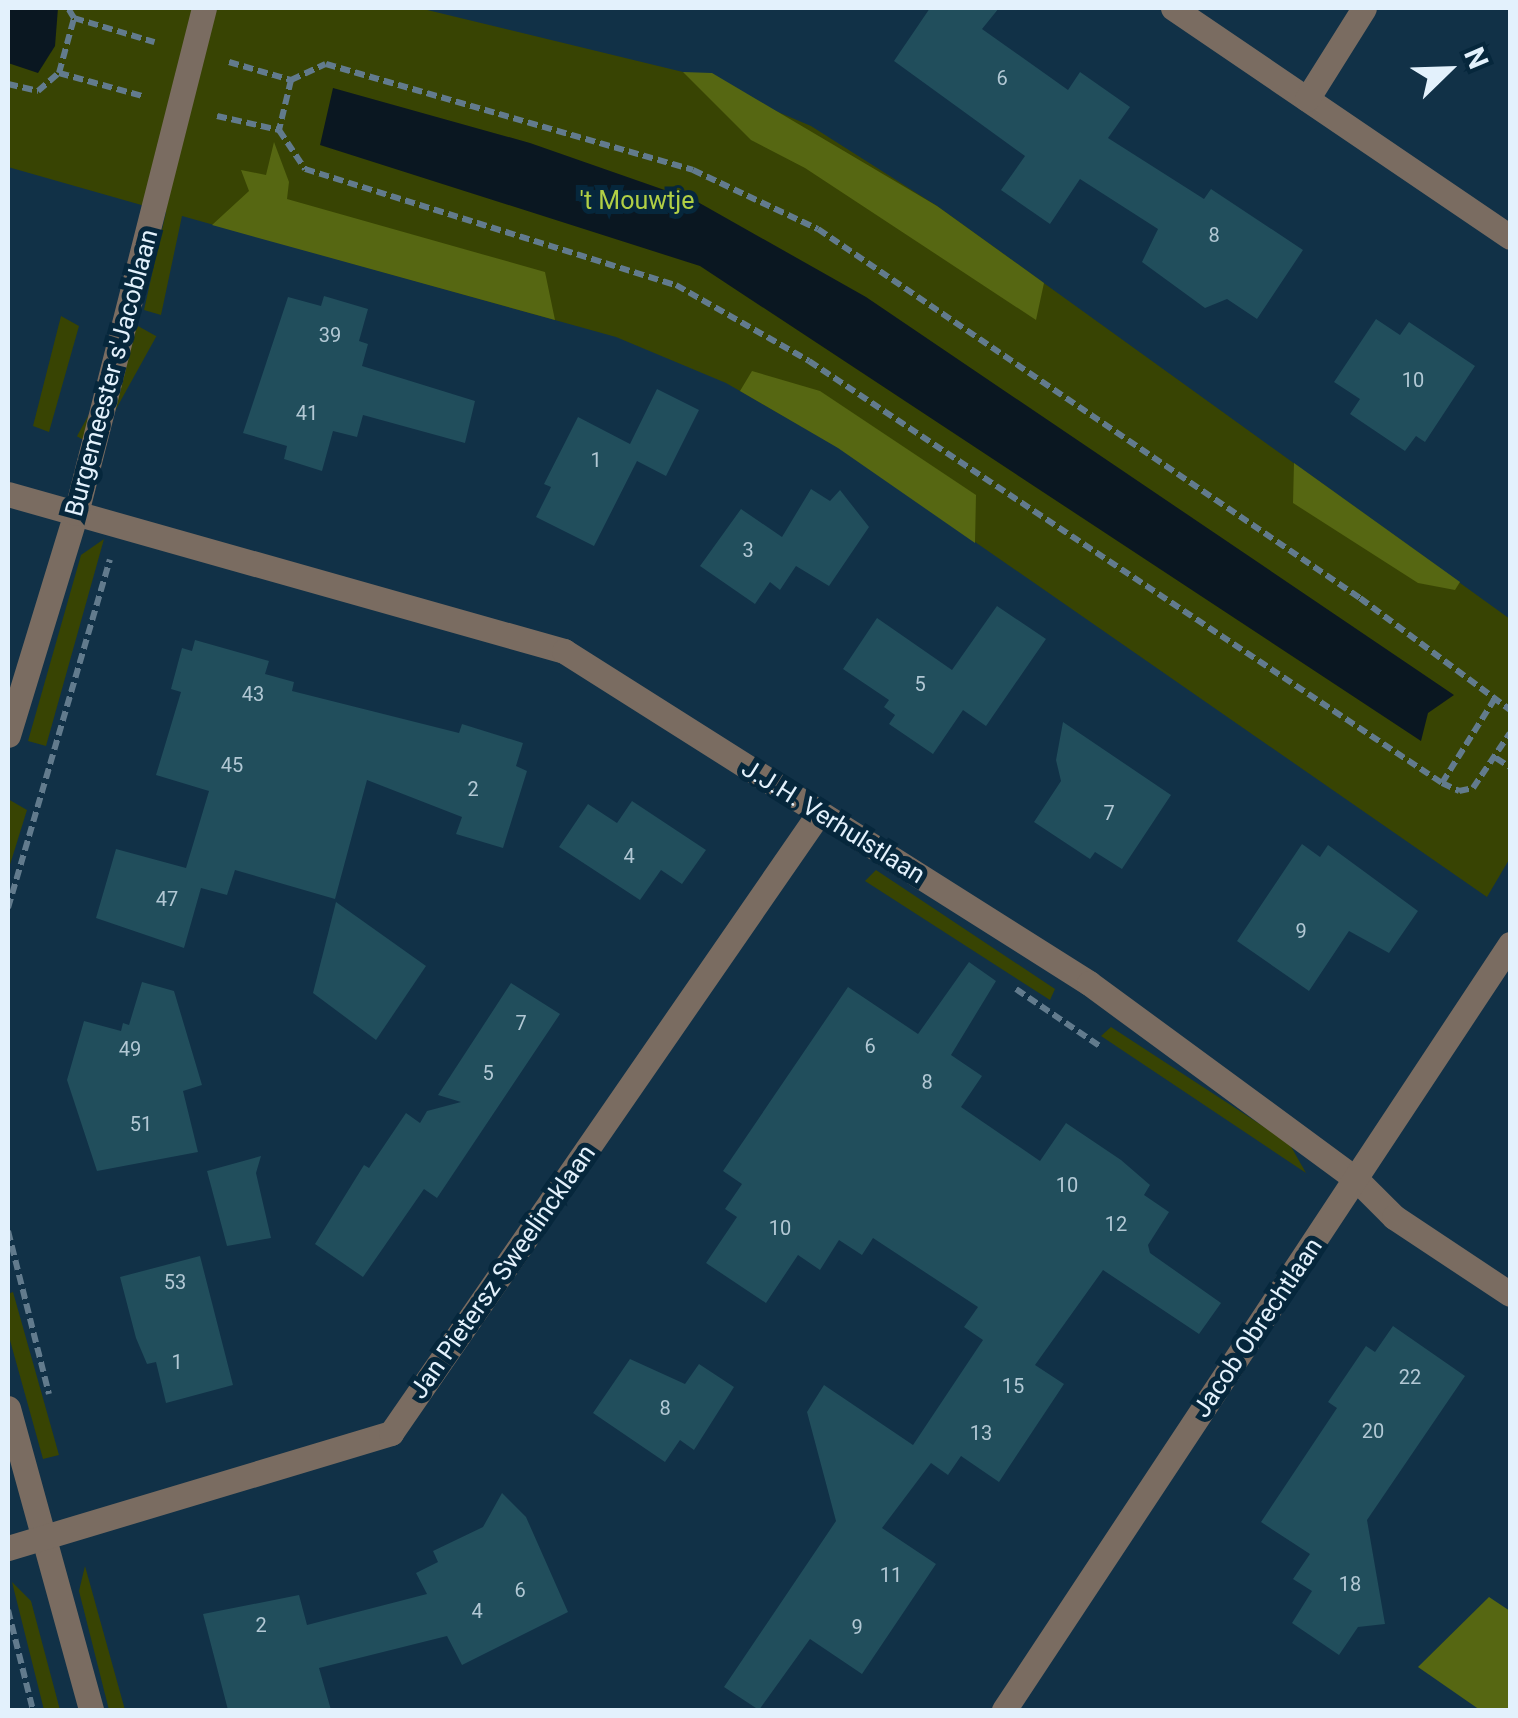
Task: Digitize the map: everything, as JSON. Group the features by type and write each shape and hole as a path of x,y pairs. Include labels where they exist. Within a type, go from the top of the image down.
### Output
{"street":[{"name":"Burgemeester s'Jacoblaan","path":"8,735 76,513 204,8"},
{"path":"1173,8 1510,237"},
{"path":"1307,99 1364,8"},
{"name":"J.J.H. Verhulstlaan","path":"8,494 564,650 1089,983 1356,1180 1394,1217 1510,1294"},
{"name":"Jan Pietersz Sweelincklaan","path":"8,1548 391,1433 819,813"},
{"name":"Jacob Obrechtlaan","path":"1004,1710 1510,944"},
{"path":"8,1408 91,1710"}],"path":[{"path":"68,8 74,18 134,37"},
{"path":"8,84 38,91 59,73 74,18"},
{"path":"234,64 292,80 326,64 693,170 818,230 1497,695 1510,710"},
{"path":"59,73 120,90"},
{"path":"279,130 292,80"},
{"path":"222,118 279,130 305,168 676,284 809,361 1459,791 1473,788 1510,733"},
{"path":"8,908 120,526"},
{"path":"1442,782 1497,695"},
{"path":"1496,758 1510,767"},
{"path":"1012,986 1110,1052"},
{"path":"8,1610 33,1710"}],"green space":[{"name":"'t Mouwtje","path":"8,8 419,8 683,72 811,126 937,206 1510,619 1510,858 1487,897 841,449 726,383 616,337 182,216 161,315 144,310 166,212 8,167"},
{"path":"683,72 712,73 937,206 1044,283 1036,320 805,168 751,140"},
{"path":"274,142 289,182 287,199 545,272 555,320 212,225 249,191 241,170 266,175"},
{"path":"61,316 79,326 49,432 33,426"},
{"path":"138,326 156,336 95,446 77,436"},
{"path":"752,371 820,391 976,495 975,543 838,448 740,391"},
{"path":"1294,463 1460,582 1455,590 1418,583 1293,503"},
{"path":"104,539 46,746 28,741 81,555"},
{"path":"8,799 27,810 8,871"},
{"path":"876,870 1055,989 1050,1000 865,881"},
{"path":"1111,1027 1289,1143 1306,1173 1101,1036"},
{"path":"13,1292 59,1455 43,1459 8,1333 8,1294"},
{"path":"85,1566 125,1710 109,1710 79,1591"},
{"path":"12,1582 31,1601 60,1710 44,1710"},
{"path":"1489,1597 1510,1611 1510,1710 1480,1710 1418,1667"}],"water":[{"path":"8,8 58,8 55,46 38,73 8,63"},
{"path":"333,88 530,143 696,201 866,297 1454,695 1428,713 1421,741 700,266 320,145"}],"building":[{"path":"930,8 999,8 982,29 1068,90 1080,72 1130,107 1108,138 1204,199 1211,189 1303,250 1257,319 1227,299 1205,308 1142,262 1158,229 1080,179 1050,224 1001,190 1025,156 894,61"},
{"path":"324,296 368,309 359,341 368,344 362,366 475,401 465,443 363,415 357,437 333,431 322,471 284,459 287,446 243,433 288,297 321,306"},
{"path":"1376,319 1400,335 1409,322 1475,366 1425,442 1416,436 1405,451 1350,414 1360,399 1334,382"},
{"path":"657,389 699,410 666,476 637,461 594,546 536,517 551,487 544,484 578,417 630,444"},
{"path":"811,489 830,501 840,490 869,527 829,586 796,566 780,590 770,582 755,604 700,566 741,509 782,537"},
{"path":"997,606 1046,639 986,726 963,710 933,754 889,724 895,715 884,707 889,700 843,669 877,618 952,670"},
{"path":"195,640 269,661 265,674 294,682 292,691 459,733 462,724 523,743 516,766 527,771 503,848 456,834 462,817 367,780 335,899 235,870 227,895 201,888 184,948 96,918 116,849 186,868 209,791 156,775 181,692 171,689 182,648 192,651"},
{"path":"1063,722 1171,795 1122,869 1095,852 1090,859 1034,822 1061,781 1056,760"},
{"path":"632,801 706,850 682,884 661,870 640,900 559,847 588,804 617,823"},
{"path":"1302,844 1320,857 1328,845 1418,911 1389,953 1349,931 1309,991 1237,941"},
{"path":"336,902 426,966 376,1040 313,993"},
{"path":"969,962 996,981 951,1055 982,1076 961,1107 1040,1161 1066,1123 1121,1160 1150,1185 1144,1195 1169,1212 1148,1245 1150,1253 1221,1303 1199,1334 1103,1270 1035,1365 1064,1384 999,1482 961,1456 948,1475 931,1463 882,1528 936,1564 862,1674 810,1639 759,1710 724,1687 836,1521 807,1412 824,1385 913,1445 983,1340 964,1327 978,1307 873,1238 862,1255 839,1240 820,1270 798,1255 766,1303 706,1263 737,1217 725,1209 742,1184 723,1171 848,987 918,1034"},
{"path":"142,982 174,991 202,1085 183,1091 198,1152 97,1171 67,1080 84,1021 121,1031 123,1023 129,1025"},
{"path":"511,983 560,1014 437,1198 424,1189 363,1277 315,1244 364,1165 369,1168 406,1113 420,1123 427,1111 461,1102 438,1095"},
{"path":"261,1156 256,1173 271,1238 227,1246 207,1171"},
{"path":"200,1256 233,1385 166,1403 156,1362 147,1364 136,1338 120,1277"},
{"path":"1393,1326 1465,1376 1367,1520 1385,1624 1358,1627 1339,1655 1292,1623 1312,1591 1293,1579 1310,1554 1261,1522 1337,1408 1328,1402 1366,1346 1375,1352"},
{"path":"630,1359 685,1384 699,1364 734,1387 694,1450 680,1440 665,1462 593,1413"},
{"path":"502,1493 526,1517 568,1612 462,1665 447,1636 319,1668 331,1710 228,1710 203,1614 299,1595 307,1625 427,1594 416,1573 438,1562 433,1551 483,1527"}]}
